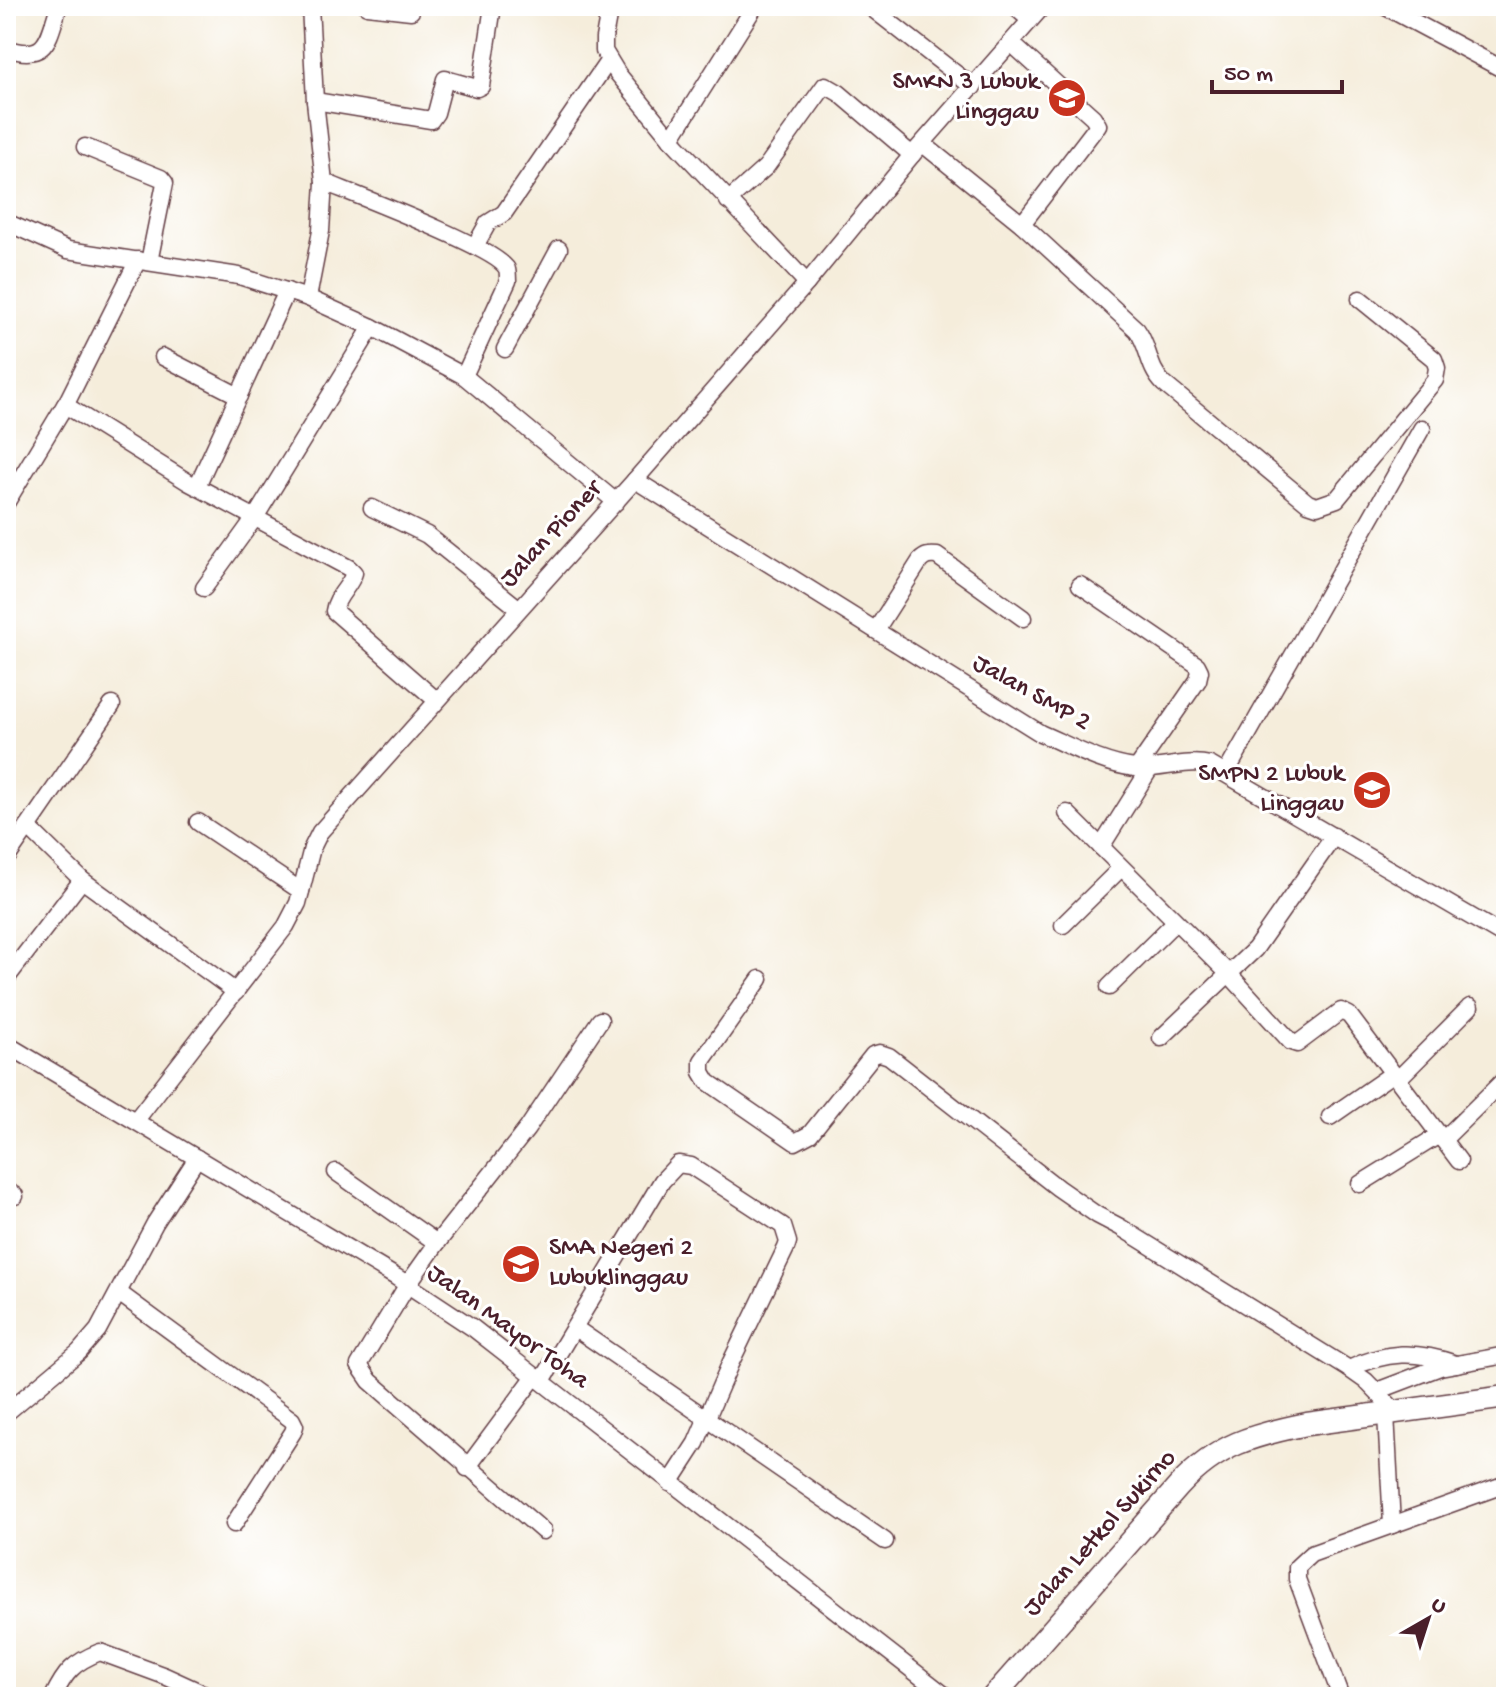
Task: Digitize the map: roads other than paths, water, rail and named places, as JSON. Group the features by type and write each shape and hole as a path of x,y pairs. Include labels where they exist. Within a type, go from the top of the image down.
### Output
{"main road":[{"name":"Jalan Letkol Sukirno","path":"993,1697 1179,1486 1207,1459 1223,1449 1275,1431 1506,1397"}],"street":[{"path":"6,48 22,54 34,54 40,50 47,42 59,6"},
{"path":"308,298 321,231 324,182 315,101 310,6"},
{"path":"367,6 411,11"},
{"path":"315,101 431,120 436,113 445,79 477,88 481,86 493,6"},
{"path":"610,6 604,38 604,51 609,60 671,139 807,283"},
{"path":"671,139 755,6"},
{"path":"869,6 973,87"},
{"path":"1014,6 1030,20"},
{"name":"Jalan Pioner","path":"136,1120 286,926 320,832 616,502 1043,6"},
{"path":"1384,6 1506,71"},
{"path":"1011,43 1098,125 1022,224"},
{"path":"475,246 488,223 504,213 609,60"},
{"path":"728,201 766,167 825,85 1022,224 1137,330 1144,339 1154,374 1164,384 1308,503 1317,506 1337,499 1435,380 1437,368 1434,359 1360,299"},
{"path":"7,497 65,405 143,261 165,183 161,178 85,147"},
{"path":"324,182 475,246 508,270 508,281 464,376"},
{"path":"6,222 68,250 226,273 308,298 372,327 464,376 616,502"},
{"path":"505,349 559,249"},
{"path":"508,281 534,293"},
{"path":"197,486 287,291"},
{"path":"204,588 256,516 372,327"},
{"path":"163,357 239,396"},
{"path":"65,405 197,486 349,568 354,573 334,611 436,700"},
{"path":"1226,773 1422,428"},
{"name":"Jalan SMP 2","path":"635,480 1040,733 1109,762 1144,767 1198,762 1226,773 1506,937"},
{"path":"372,508 427,535 518,608"},
{"path":"876,630 920,561 931,555 937,556 1023,618"},
{"path":"1080,585 1197,665 1200,671 1198,680 1144,767 1101,847"},
{"path":"6,859 112,705"},
{"path":"1067,813 1230,975 1291,1042 1297,1044 1341,1011 1349,1015 1459,1161"},
{"path":"198,822 301,891"},
{"path":"28,827 82,880 236,992"},
{"path":"1161,1038 1230,975 1273,926 1334,836"},
{"path":"1063,925 1121,868"},
{"path":"6,979 82,880"},
{"path":"1109,987 1175,922"},
{"path":"760,979 702,1061 702,1072 708,1082 795,1142 810,1134 873,1055 880,1053 889,1056 1097,1215 1349,1369 1377,1391 1392,1414 1392,1525"},
{"path":"1330,1117 1395,1077 1470,1007"},
{"path":"543,1531 467,1468 361,1371 360,1360 408,1284 518,1141 600,1020"},
{"name":"Jalan Mayor Toha","path":"6,1044 408,1284 473,1328 947,1697"},
{"path":"1360,1184 1441,1137 1506,1078"},
{"path":"6,1413 89,1341 108,1315 155,1223 197,1158"},
{"path":"467,1468 575,1328 662,1181 678,1164 691,1166 783,1226 787,1236 786,1248 696,1443 670,1483"},
{"path":"336,1172 437,1243"},
{"path":"119,1293 292,1420 295,1426 234,1524"},
{"path":"575,1328 885,1541"},
{"path":"1349,1369 1381,1355 1402,1354 1439,1358 1457,1364"},
{"path":"1377,1391 1440,1367 1506,1355"},
{"path":"1341,1697 1297,1579 1297,1567 1311,1554 1506,1484"},
{"path":"53,1697 64,1674 86,1657 100,1652 211,1697"}],"place":[{"name":"SMKN 3 Lubuk Linggau","path":"1067,98"},
{"name":"SMPN 2 Lubuk Linggau","path":"1372,790"},
{"name":"SMA Negeri 2 Lubuklinggau","path":"521,1264"}]}
